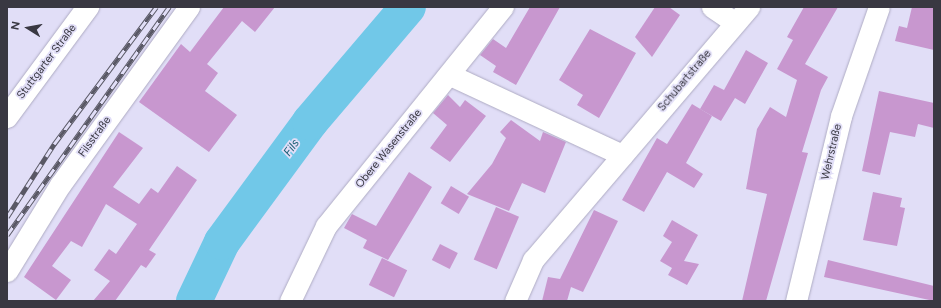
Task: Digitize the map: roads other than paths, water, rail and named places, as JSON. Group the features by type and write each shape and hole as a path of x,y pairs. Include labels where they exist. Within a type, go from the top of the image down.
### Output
{"main road":[{"name":"Stuttgarter Straße","path":"7,117 88,7"}],"street":[{"name":"Filsstraße","path":"7,271 60,186 189,7"},
{"name":"Obere Wasenstraße","path":"290,301 326,226 450,75 503,7"},
{"path":"712,7 734,22"},
{"name":"Schubartstraße","path":"515,301 533,260 734,22 749,7"},
{"name":"Wehrstraße","path":"796,301 840,116 879,7"},
{"path":"450,75 622,156"}],"waterway":[{"name":"Fils","path":"194,301 222,242 310,122 408,7"}],"railway":[{"path":"7,217 54,144 156,7"},
{"path":"7,235 169,7"}]}
